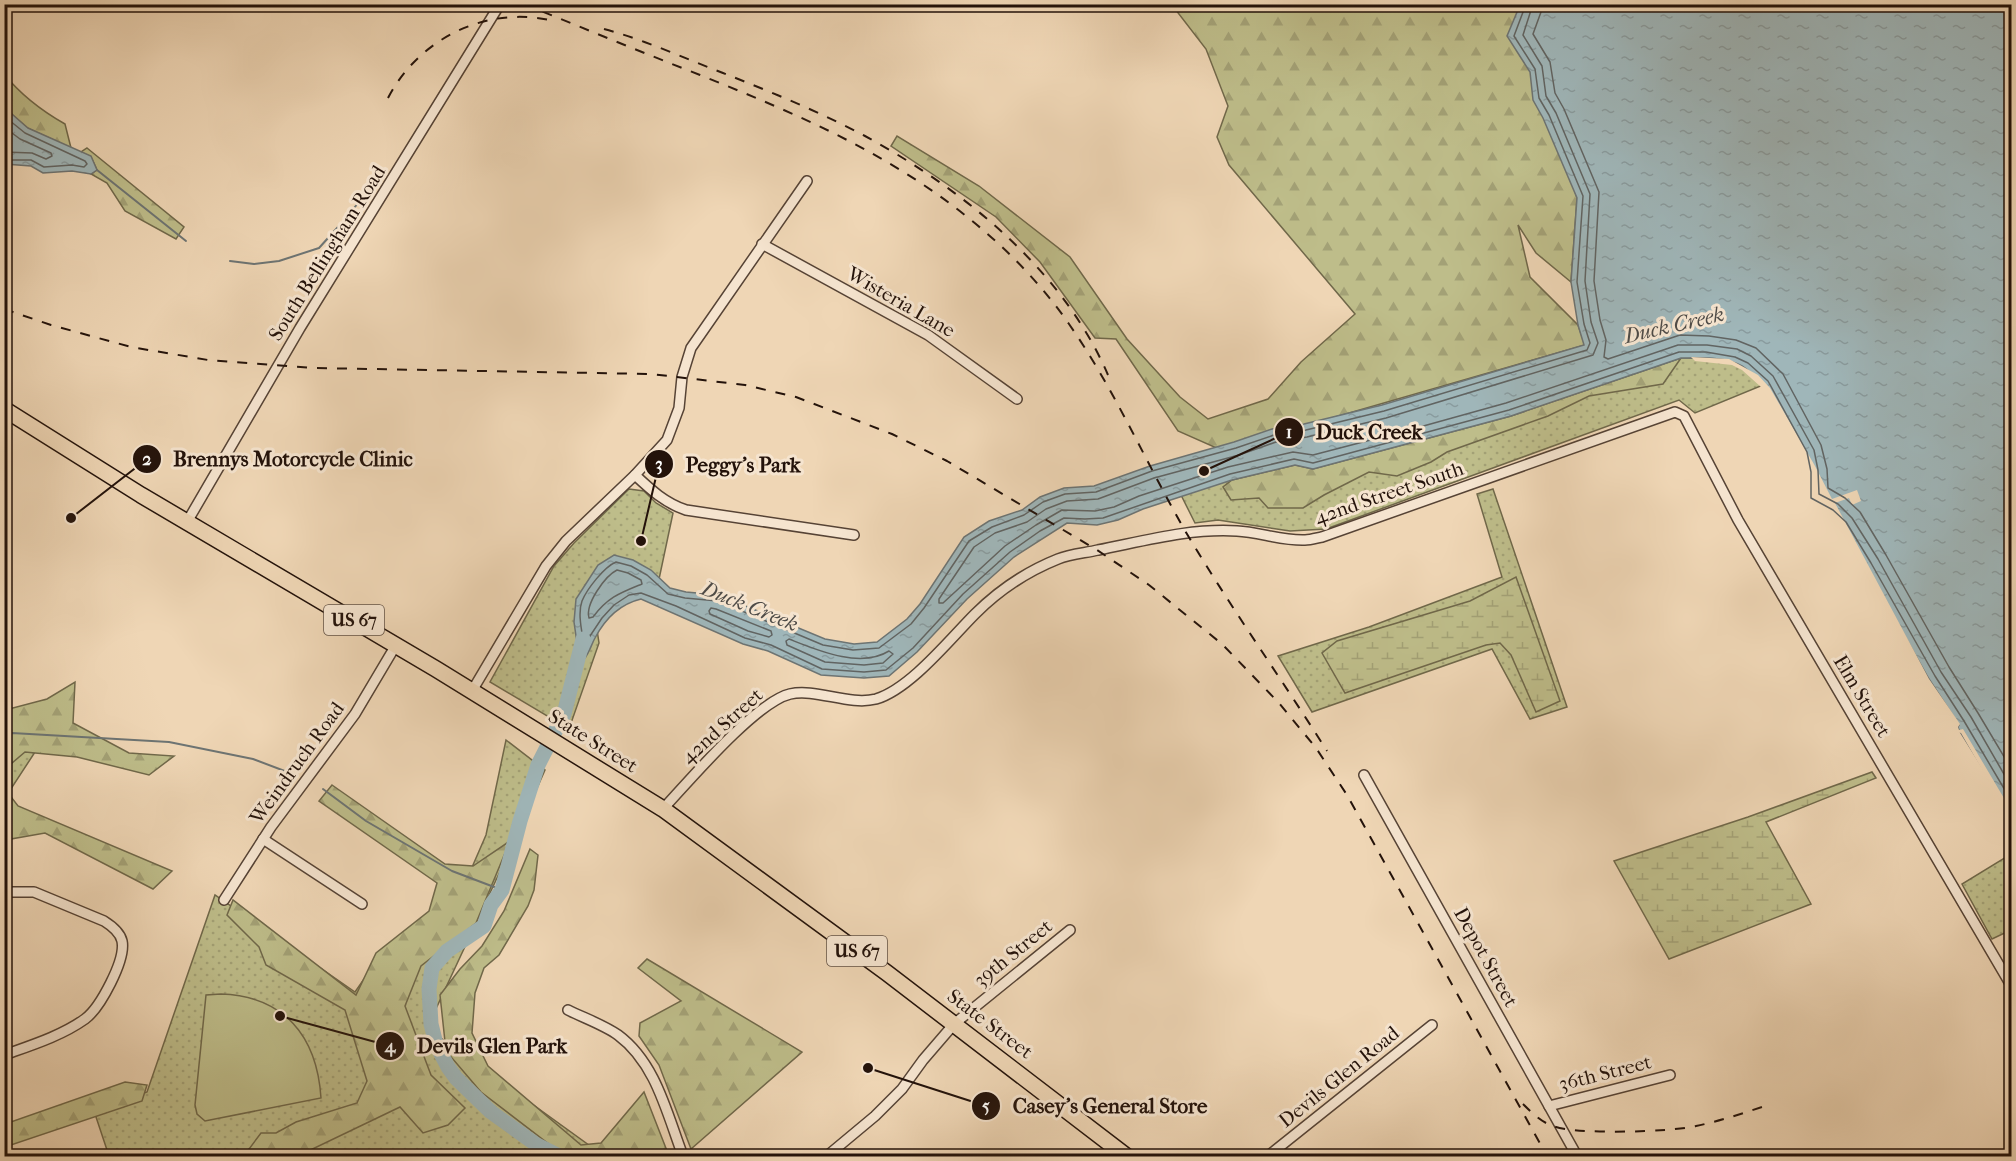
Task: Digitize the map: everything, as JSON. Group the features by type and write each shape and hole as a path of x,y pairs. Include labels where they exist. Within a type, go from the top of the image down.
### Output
{"main road":[{"name":"State Street","path":"4,409 187,522 520,720 663,809 954,1024 1126,1156"}],"street":[{"name":"South Bellingham Road","path":"187,522 300,328 500,4"},
{"path":"472,691 546,566 566,541 635,475 667,440 679,408 683,372 691,348 807,181"},
{"name":"Wisteria Lane","path":"762,244 928,335 1017,399"},
{"name":"42nd Street South","path":"994,598 1027,575 1060,558 1187,533 1237,531 1304,540 1322,537 1675,412 1684,416 1687,421"},
{"name":"Elm Street","path":"1687,421 1738,520 2012,987"},
{"path":"635,475 665,500 686,510 855,535"},
{"name":"42nd Street","path":"663,809 716,751 772,702 791,694 822,695 851,700 876,699 898,688 935,657 994,598"},
{"name":"Weindruch Road","path":"224,900 271,827 355,714 396,645"},
{"name":"Depot Street","path":"1364,775 1577,1156"},
{"path":"263,839 362,904"},
{"path":"4,892 34,892 104,921 114,927 122,939 123,948 107,989 87,1018 65,1032 4,1055"},
{"name":"39th Street","path":"827,1156 875,1116 902,1089 954,1024 1070,930"},
{"path":"568,1010 617,1034 638,1053 654,1078 683,1156"},
{"name":"Devils Glen Road","path":"1268,1156 1432,1025"},
{"name":"36th Street","path":"1549,1106 1670,1075"}],"green space":[{"path":"1172,5 1520,5 1577,198 1571,282 1536,253 1518,225 1530,277 1578,325 1585,345 1221,450 1178,431 1116,339 1095,338 1040,262 996,217 891,146 897,136 979,186 1070,257 1127,339 1180,397 1208,419 1268,399 1301,362 1355,314 1229,165 1217,137 1228,106 1206,49"},
{"path":"4,74 32,102 65,124 71,148 27,128 5,108"},
{"path":"87,148 184,227 176,239 125,211 107,183 91,174 97,170 91,157 81,152"},
{"path":"1585,345 1644,371 1681,358 1706,358 1733,362 1744,367 1763,385 1695,413 1679,400 1326,529 1290,531 1218,520 1195,523 1169,471"},
{"path":"1681,358 1663,384 1589,396 1548,416 1447,452 1431,462 1397,476 1369,472 1303,508 1268,508 1259,498 1231,500 1223,487 1232,480 1295,465 1313,469 1511,416"},
{"path":"629,489 644,491 656,503 673,513 658,584 593,603 599,643 569,729 490,682 554,566"},
{"path":"1493,489 1567,707 1530,719 1492,649 1312,712 1278,656 1369,627 1502,577 1477,494"},
{"path":"1516,577 1560,701 1536,712 1511,655 1500,643 1486,645 1345,693 1322,653 1337,641 1470,601"},
{"path":"75,682 73,723 129,753 174,756 149,775 77,757 25,752 5,769 5,710 47,699"},
{"path":"5,731 37,749 5,798"},
{"path":"506,740 545,770 427,1028 604,1156 109,1156 94,1111 147,1092 215,895 355,992 380,956 463,888 486,835"},
{"path":"1872,772 1876,778 1766,822 1811,904 1669,959 1614,861 1748,817"},
{"path":"332,785 445,864 473,866 510,841 476,923 421,966 405,1006 431,1075 465,1108 448,1125 423,1133 400,1107 298,1156 252,1156 249,1149 261,1133 276,1133 296,1122 357,1103 367,1081 345,1010 266,965 259,947 227,915 233,900 356,995 376,953 429,911 437,883 319,801"},
{"path":"5,789 18,806 172,871 153,889 45,833 5,840"},
{"path":"530,849 538,855 534,890 528,906 499,955 484,968 475,993 472,1033 488,1066 581,1145 601,1143 644,1092 669,1156 571,1156 558,1151 481,1092 446,1051 440,995 482,946 504,911"},
{"path":"2011,854 2011,930 1992,939 1962,884"},
{"path":"647,959 802,1052 691,1149 659,1065 639,1036 640,1023 681,1001 638,968"},
{"path":"206,995 243,996 263,1002 279,1011 293,1023 313,1056 321,1098 205,1121 197,1114 195,1105"},
{"path":"125,1082 147,1085 142,1101 5,1147 5,1124"}],"water":[{"path":"1520,5 2011,5 2011,813 1929,679 1763,386 1742,366 1720,359 1681,358 1511,416 1313,469 1295,465 1232,480 1143,509 1118,520 1097,525 1067,523 1014,557 967,599 917,652 889,676 864,678 821,675 641,599 633,601 614,613 599,631 588,654 584,659 579,657 574,622 576,599 598,565 614,555 633,560 651,570 670,588 719,595 825,639 854,644 877,642 907,619 920,604 964,537 989,521 1022,510 1040,497 1064,488 1094,486 1150,466 1272,429 1304,424 1382,405 1584,345 1578,325 1571,282 1577,198 1533,100 1530,72 1507,36"},
{"path":"5,108 28,128 91,156 97,170 91,174 72,171 43,173 31,166 5,164"}],"pier":[{"path":"1691,357 1729,359 1758,375 1770,388 1832,499 1857,490 1861,501 1852,505 1849,498 1835,503 1929,679 1960,724 1959,730 1963,729 2011,810 2012,816 2002,804 1961,733 1957,732 1956,725 1927,681 1839,527 1828,518 1807,507 1803,501 1802,473 1798,456 1761,387 1742,370 1732,365 1695,361"}],"waterway":[{"path":"97,170 186,241"},
{"path":"230,261 254,264 279,261 319,248 362,198"},
{"name":"Duck Creek","path":"559,1156 537,1145 491,1112 456,1078 436,1044 431,1024 429,989 432,968 447,951 484,926 491,905 502,890 538,765 564,714 583,639"},
{"path":"4,735 12,733 169,742 253,759 290,773"},
{"path":"323,789 366,821 452,871 502,890"}],"railway":[{"path":"524,4 736,90 841,137 875,155 940,196 998,243 1048,296 1086,349 1187,534 1327,751"},
{"path":"388,98 401,77 417,59 435,44 455,32 477,23 501,18 525,17 549,20"},
{"path":"604,29 634,38 759,87 813,111 865,136 938,181 1007,236 1037,267 1065,301 1089,337 1108,375"},
{"path":"4,309 51,325 131,347 208,360 315,368 651,374 745,385 796,397 892,434 947,461 1097,550 1149,585 1222,644 1279,703 1316,748 1347,795 1547,1156"},
{"path":"1523,1104 1541,1120 1553,1126 1601,1132 1684,1128 1714,1122 1768,1105"}],"place":[{"name":"Duck Creek","path":"1204,471"},
{"name":"Brennys Motorcycle Clinic","path":"71,518"},
{"name":"Peggy's Park","path":"641,541"},
{"name":"Devils Glen Park","path":"280,1016"},
{"name":"Casey's General Store","path":"868,1068"}]}
